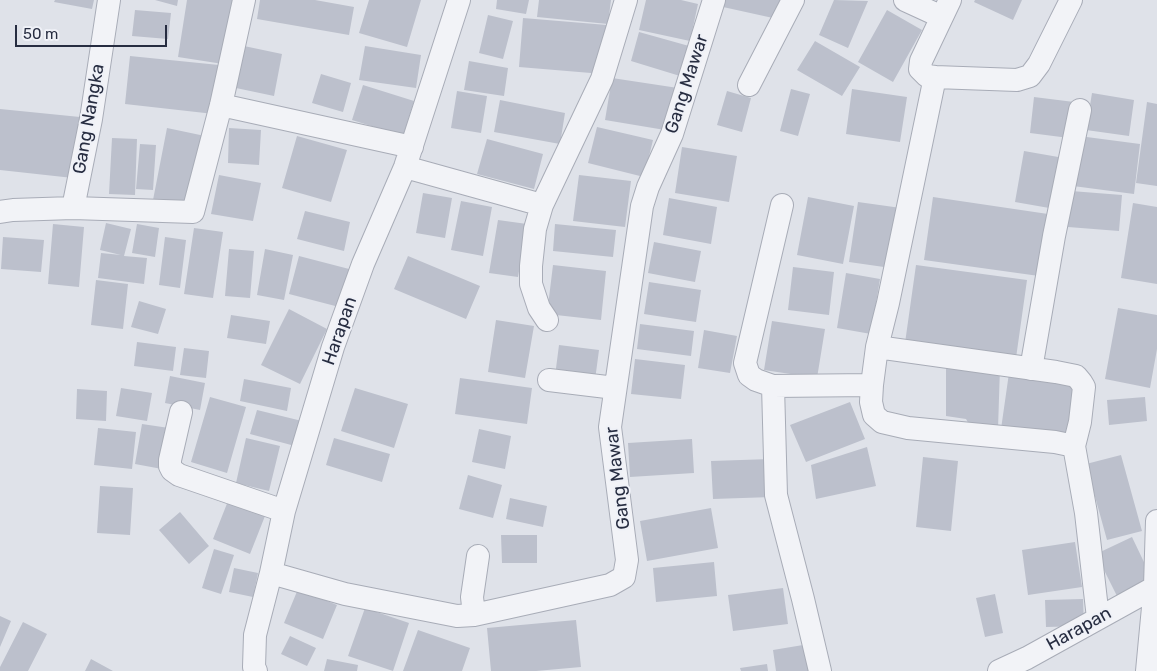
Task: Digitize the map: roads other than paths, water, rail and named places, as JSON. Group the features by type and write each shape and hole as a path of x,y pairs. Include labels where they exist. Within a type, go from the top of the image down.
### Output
{"street":[{"name":"Gang Nangka","path":"73,208 91,120 109,0"},
{"path":"0,212 73,208 193,212 221,104 244,0"},
{"name":"Harapan","path":"256,671 254,667 255,635 284,511 333,347 363,264 409,157 460,0"},
{"path":"547,320 539,308 531,284 535,229 542,205 602,79 626,0"},
{"name":"Gang Mawar","path":"271,573 345,594 457,616 474,615 610,585 624,577 628,560 610,427 642,206 648,187 672,134 714,0"},
{"path":"749,85 793,0"},
{"path":"905,0 946,9 921,60 920,69 927,76 1017,80 1030,76 1039,64 1071,0"},
{"path":"935,76 888,303 877,347 871,402 874,415 882,422 908,428 1055,442 1074,446"},
{"path":"221,104 409,157 542,205"},
{"path":"1031,369 1054,236 1080,110"},
{"path":"782,205 745,363 749,376 773,386 872,385"},
{"path":"877,347 1076,376 1084,387 1080,422 1074,446 1086,514 1098,618"},
{"path":"549,380 615,388"},
{"path":"773,386 776,495 804,599 820,671"},
{"path":"181,412 170,460 172,470 179,475 284,511"},
{"path":"1147,671 1156,586 1157,521"},
{"path":"474,615 472,597 478,556"},
{"name":"Harapan","path":"999,671 1026,664 1098,618 1156,586"}]}
